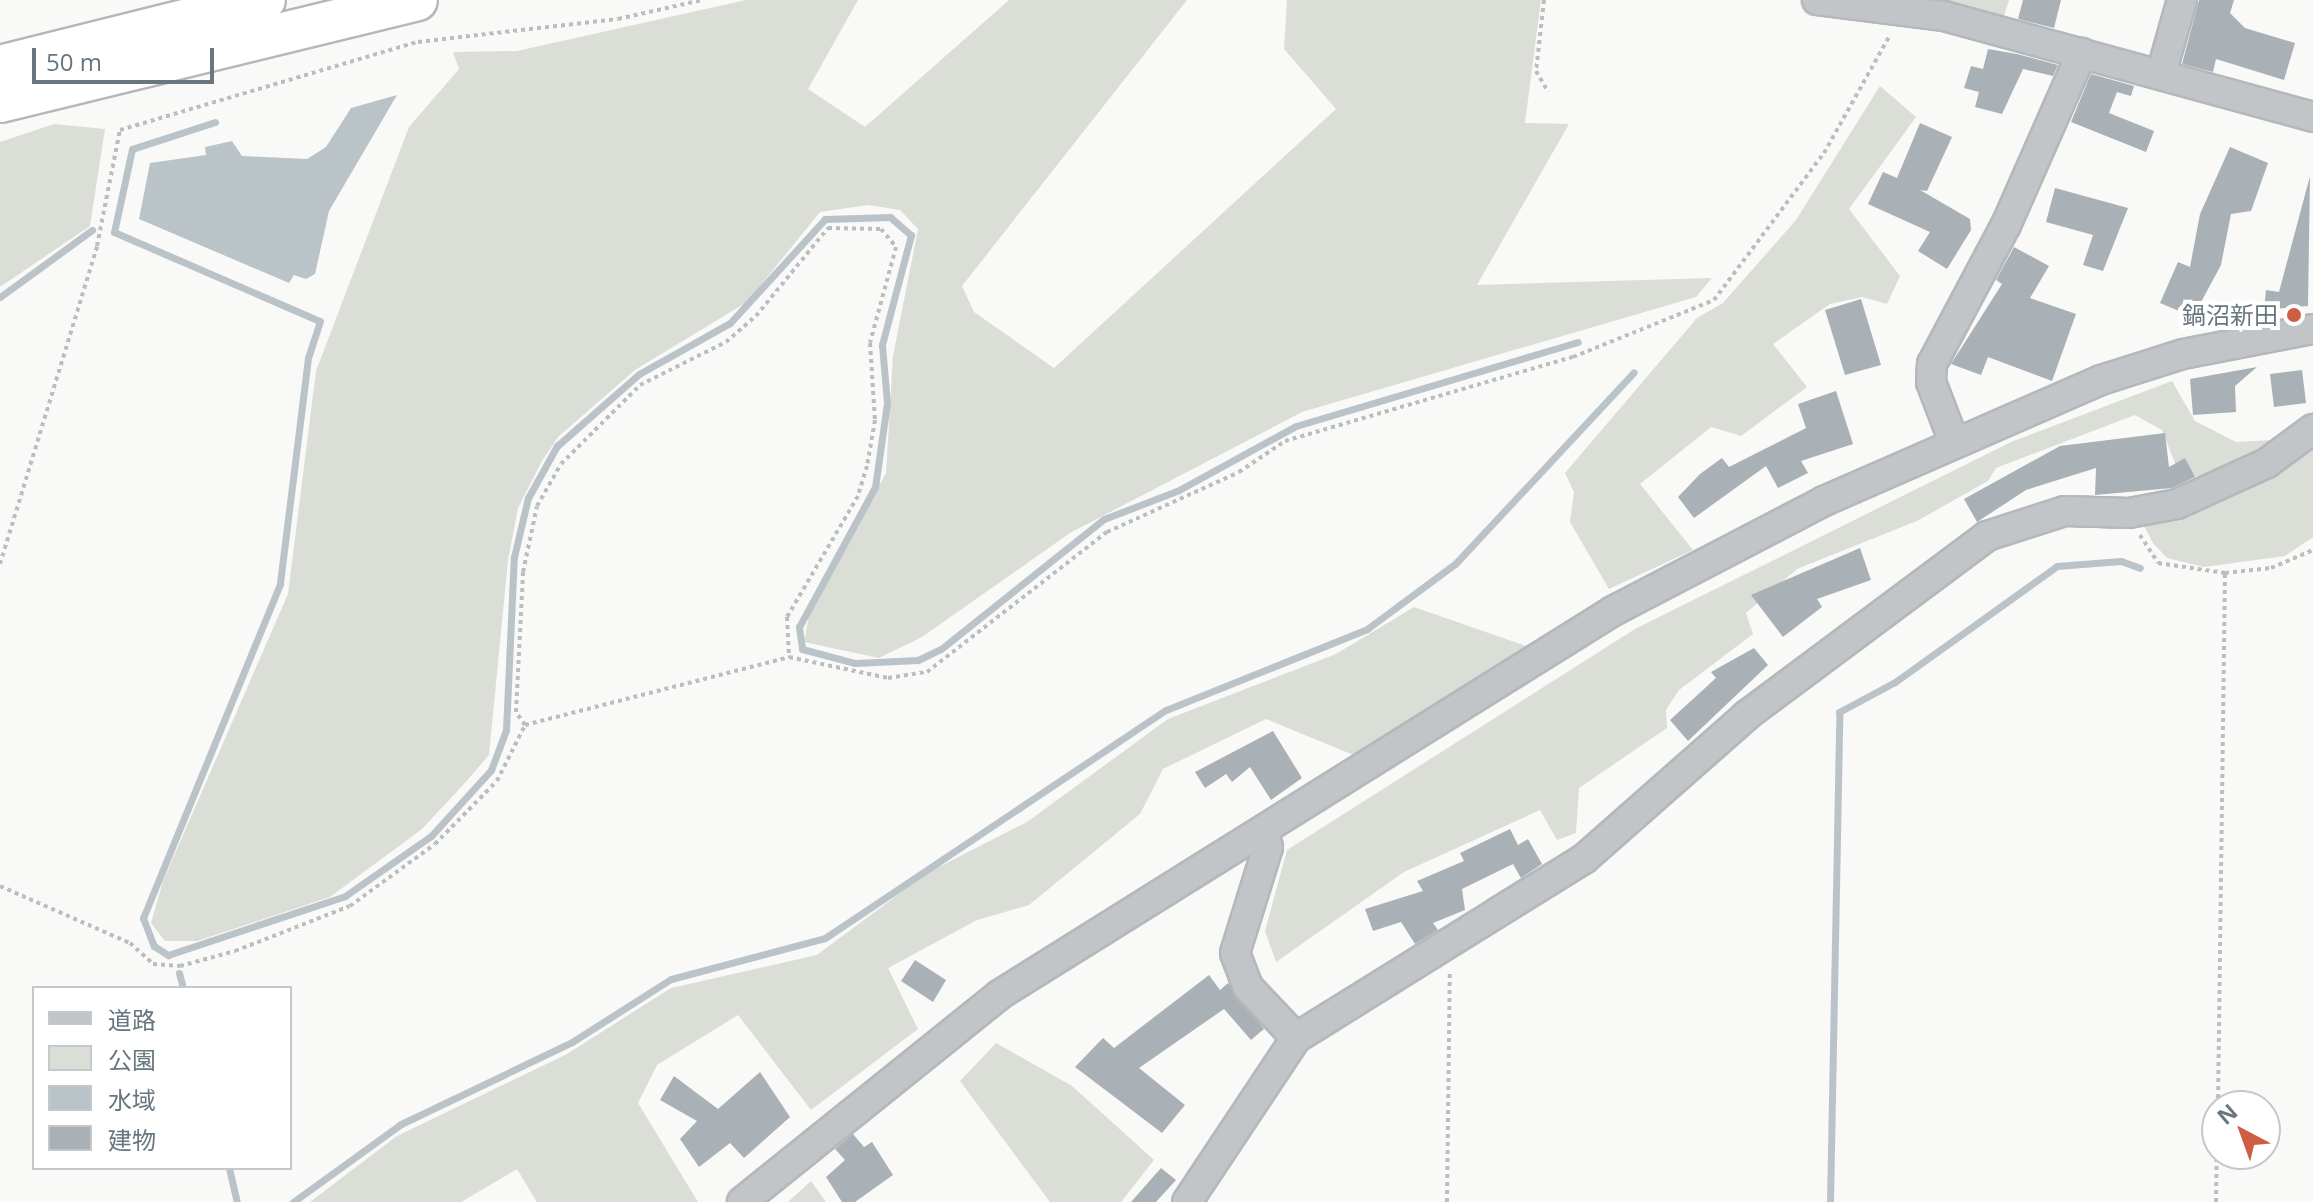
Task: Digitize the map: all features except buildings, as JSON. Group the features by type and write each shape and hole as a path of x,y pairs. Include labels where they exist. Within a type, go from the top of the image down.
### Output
{"highway":[{"path":"0,66 265,0"},
{"path":"0,102 417,0"}],"street":[{"path":"1817,0 1903,10 2082,53 2313,117"},
{"path":"2161,74 2182,0"},
{"path":"1954,442 1931,382 1932,364 2006,225 2082,53"},
{"path":"742,1202 999,995 1613,611 1764,530 1954,442 2140,366 2313,329"},
{"path":"1187,1202 1296,1038 1445,941 1585,858 1747,715 1987,536 2065,511 2129,513 2177,504 2221,484 2313,429"},
{"path":"1263,831 1268,847 1235,953 1248,987 1296,1038"}],"path":[{"path":"0,564 97,246 120,130 418,42 618,19 702,0"},
{"path":"1544,0 1536,71 1548,92"},
{"path":"0,886 130,943 153,964 180,966 274,939 350,906 435,844 497,781 525,725 789,657 888,678 927,672 1107,532 1239,472 1285,441 1573,357 1714,300 1824,153 1903,10"},
{"path":"525,725 516,712 523,572 537,506 561,464 640,385 726,342 756,316 828,228 881,229 896,247 870,343 875,420 867,466 858,496 787,617 789,657"},
{"path":"2129,513 2158,563 2225,573 2271,568 2313,550"},
{"path":"2218,1090 2225,573"},
{"path":"1445,941 1447,1202"},
{"path":"2216,1202 2217,1170"}],"green space":[{"path":"746,0 858,0 808,89 865,127 1009,0 1187,0 962,286 974,312 1054,368 1336,109 1284,49 1287,0 1541,0 1525,123 1569,124 1477,285 1712,278 1696,297 1302,412 1070,533 922,637 879,658 804,642 810,611 886,473 893,356 918,229 900,210 868,205 820,212 747,302 635,370 558,437 542,461 518,508 508,560 489,755 463,785 422,829 330,897 197,941 165,941 151,923 163,881 288,594 316,371 409,127 459,69 453,52 517,51"},
{"path":"1928,0 2009,0 2002,23"},
{"path":"1880,86 1916,117 1849,209 1900,276 1887,304 1862,297 1830,304 1773,344 1807,387 1741,436 1711,427 1640,484 1693,550 1609,589 1570,522 1574,492 1565,473 1697,318 1723,303 1796,220"},
{"path":"54,124 105,129 90,226 0,287 0,142"},
{"path":"2172,381 2195,421 2236,442 2273,440 2245,460 2182,481 2162,430 2135,415 1996,468 1988,481 1917,521 1797,569 1746,613 1753,634 1679,690 1666,710 1667,728 1579,788 1576,833 1557,840 1540,810 1404,872 1276,962 1265,931 1287,850 1635,629 2011,442"},
{"path":"2313,444 2313,537 2285,556 2204,567 2167,558 2153,543 2142,522"},
{"path":"1414,607 1529,647 1356,756 1266,719 1163,769 1140,814 1029,905 977,920 888,968 918,1029 811,1110 738,1015 657,1065 638,1103 698,1202 537,1202 517,1169 461,1202 310,1202 397,1136 567,1054 671,988 817,955 927,873 1027,822 1168,719 1336,654"},
{"path":"996,1043 1072,1086 1154,1160 1121,1202 1050,1202 960,1081"},
{"path":"811,1181 826,1202 788,1202"}],"water":[{"path":"397,95 329,211 315,274 306,279 294,275 289,283 139,219 150,163 206,155 205,147 232,141 242,156 307,159 326,147 351,108"}],"waterway":[{"path":"215,122 132,149 114,232 320,321 308,358 280,584 143,918 154,946 168,955 345,896 431,836 491,770 506,730 514,557 528,498 557,446 639,374 730,323 825,219 890,217 911,235 882,345 887,403 875,487 799,627 802,649 855,663 918,660 941,649 1104,519 1179,490 1296,426 1578,342"},
{"path":"0,297 92,230"},
{"path":"293,1202 401,1124 572,1042 671,979 825,938 1166,710 1367,629 1455,564 1634,372"},
{"path":"1830,1202 1839,712 1895,682 2057,566 2121,561 2140,568"},
{"path":"179,973 182,986"},
{"path":"229,1170 237,1202"}],"place":[{"name":"鍋沼新田","path":"2294,315"}]}
